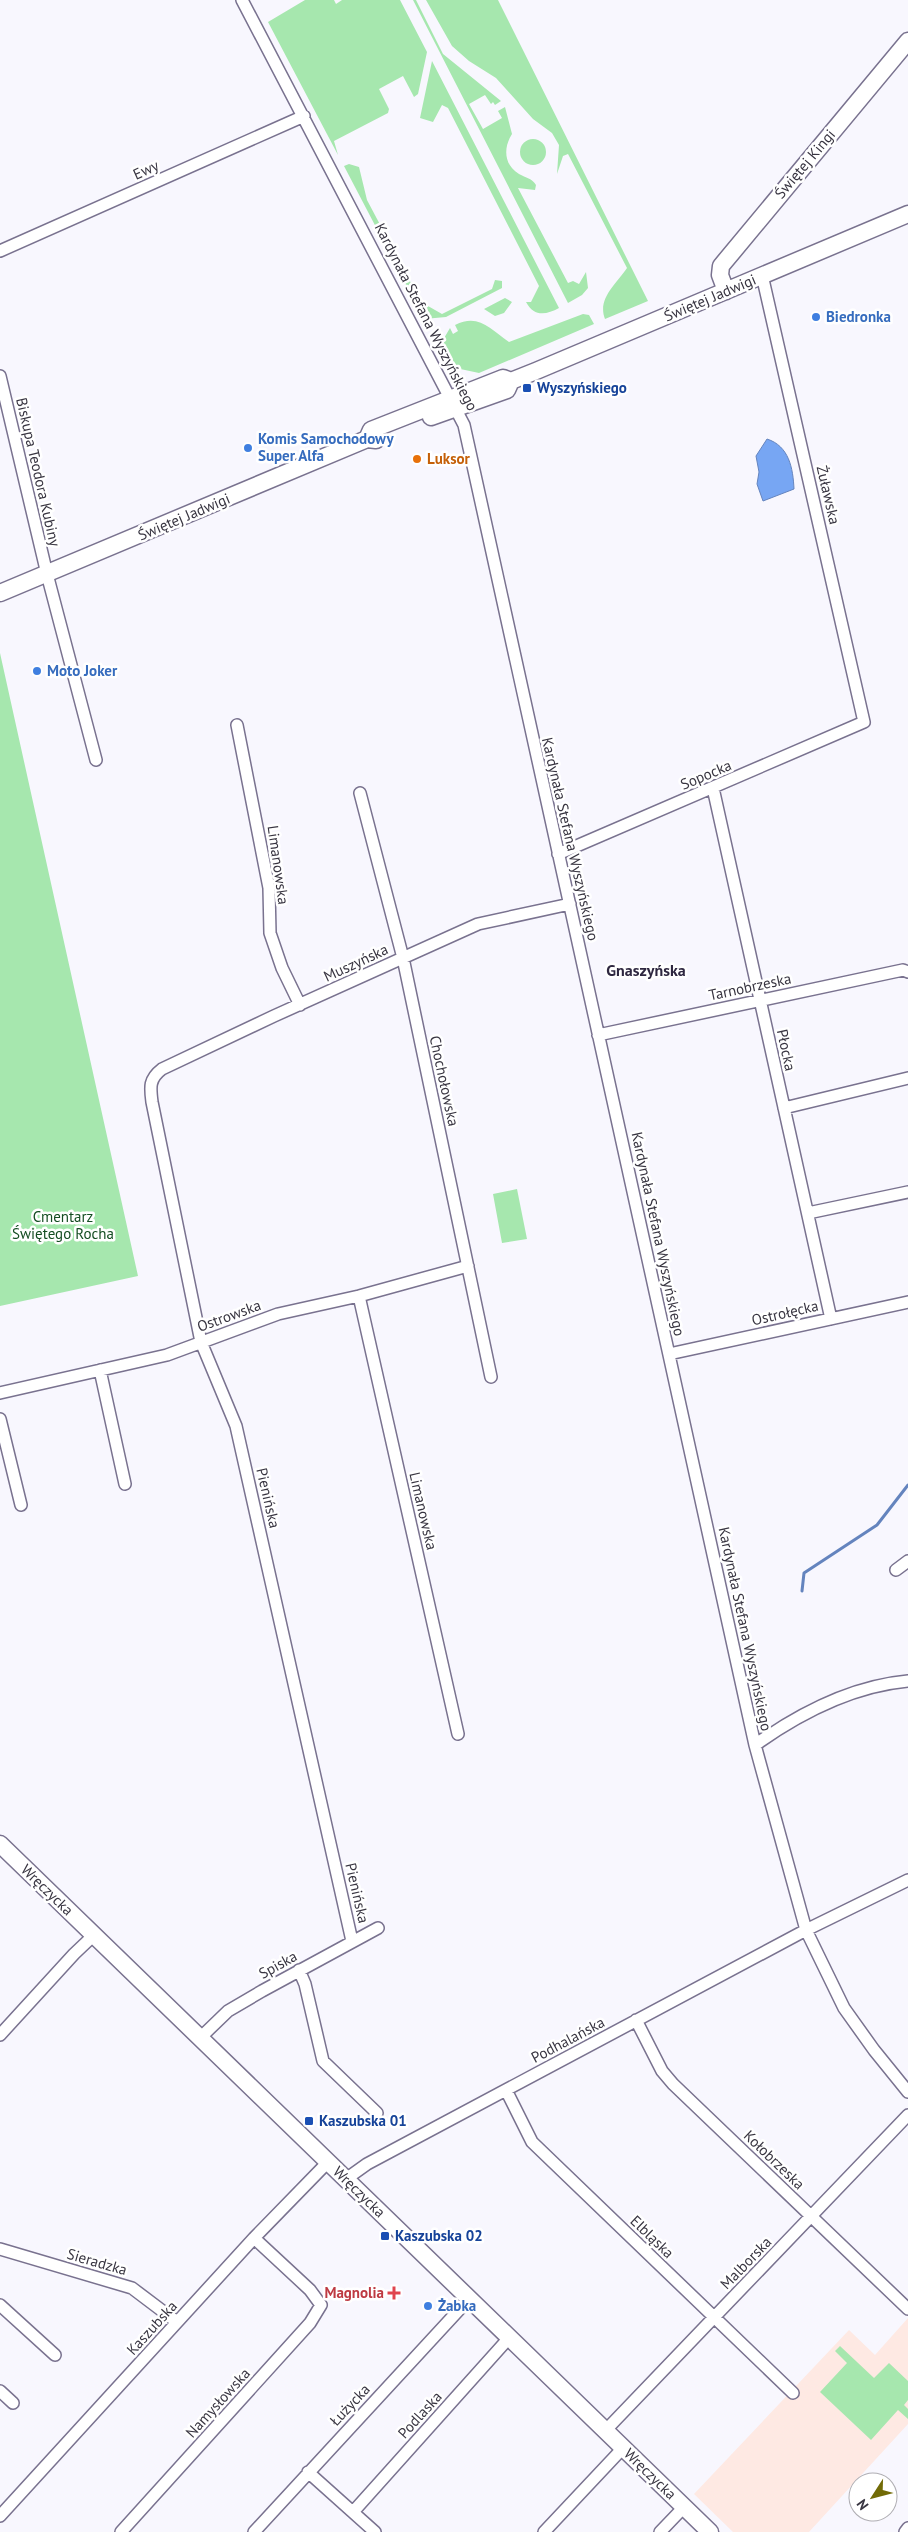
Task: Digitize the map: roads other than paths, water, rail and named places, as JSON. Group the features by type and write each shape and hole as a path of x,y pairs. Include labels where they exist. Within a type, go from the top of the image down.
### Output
{"main road":[{"name":"Świętej Kingi","path":"726,291 720,276 721,266 908,41"},
{"name":"Świętej Jadwigi","path":"0,593 367,439 371,430 454,403 503,378 511,381 908,214"},
{"name":"Wręczycka","path":"0,1844 198,2039 346,2179 710,2532"}],"street":[{"name":"Kardynała Stefana Wyszyńskiego","path":"242,0 464,425 755,1745 806,1930 844,2008 874,2050 908,2092"},
{"name":"Ewy","path":"0,251 304,116"},
{"name":"Żuławska","path":"762,275 864,722"},
{"name":"Biskupa Teodora Kubiny","path":"0,376 47,574"},
{"path":"47,574 96,760"},
{"name":"Sopocka","path":"558,854 864,722"},
{"name":"Limanowska","path":"237,725 269,888 270,933 282,968 300,1005"},
{"name":"Płocka","path":"714,788 831,1319"},
{"name":"Chochołowska","path":"360,793 403,958 451,1197 468,1266 491,1377"},
{"name":"Muszyńska","path":"162,1069 478,924 570,904"},
{"name":"Tarnobrzeska","path":"598,1035 903,970 908,972"},
{"name":"Pienińska","path":"162,1069 154,1075 150,1082 152,1102 202,1342 236,1426 352,1942"},
{"path":"784,1108 908,1078"},
{"path":"808,1213 908,1192"},
{"name":"Ostrowska","path":"0,1393 167,1355 278,1314 359,1296 468,1266"},
{"name":"Limanowska","path":"359,1296 458,1734"},
{"name":"Ostrołęcka","path":"669,1354 908,1302"},
{"path":"100,1370 125,1484"},
{"path":"0,1419 21,1505"},
{"path":"896,1570 908,1561"},
{"path":"755,1745 803,1715 850,1695 883,1684 908,1681"},
{"name":"Podhalańska","path":"346,2179 366,2164 636,2020 806,1930 908,1880"},
{"name":"Spiska","path":"198,2039 228,2011 298,1970 378,1928"},
{"path":"0,2035 74,1954 94,1935"},
{"path":"298,1970 305,1984 323,2061 378,2112"},
{"name":"Kołobrzeska","path":"636,2020 662,2071 908,2309"},
{"name":"Elbląska","path":"506,2090 532,2142 794,2393"},
{"name":"Malborska","path":"605,2431 908,2115"},
{"name":"Kaszubska","path":"0,2516 254,2238 328,2162"},
{"name":"Namysłowska","path":"121,2532 310,2323 321,2305 310,2290 254,2238"},
{"name":"Sieradzka","path":"1,2251 132,2288 177,2322"},
{"name":"Łużycka","path":"254,2532 470,2299"},
{"path":"0,2304 56,2355"},
{"name":"Podlaska","path":"353,2512 509,2338"},
{"path":"0,2391 13,2403"},
{"path":"544,2532 623,2448"},
{"path":"308,2472 375,2532"},
{"path":"660,2532 684,2507"},
{"path":"905,2532 908,2528"}],"water":[{"path":"767,439 774,442 785,452 791,466 794,489 763,501 757,484 759,472 756,456"}],"waterway":[{"path":"802,1591 804,1573 877,1525 908,1485"}],"place":[{"name":"Biedronka","path":"816,317"},
{"name":"Wyszyńskiego","path":"527,388"},
{"name":"Komis Samochodowy Super Alfa","path":"248,448"},
{"name":"Luksor","path":"417,459"},
{"name":"Moto Joker","path":"37,671"},
{"name":"Kaszubska 01","path":"309,2121"},
{"name":"Kaszubska 02","path":"385,2236"},
{"name":"Magnolia","path":"394,2293"},
{"name":"Żabka","path":"428,2306"}],"district":[{"name":"Gnaszyńska","path":"646,970"}],"park label":[{"name":"Cmentarz Świętego Rocha","path":"63,1226"}]}
